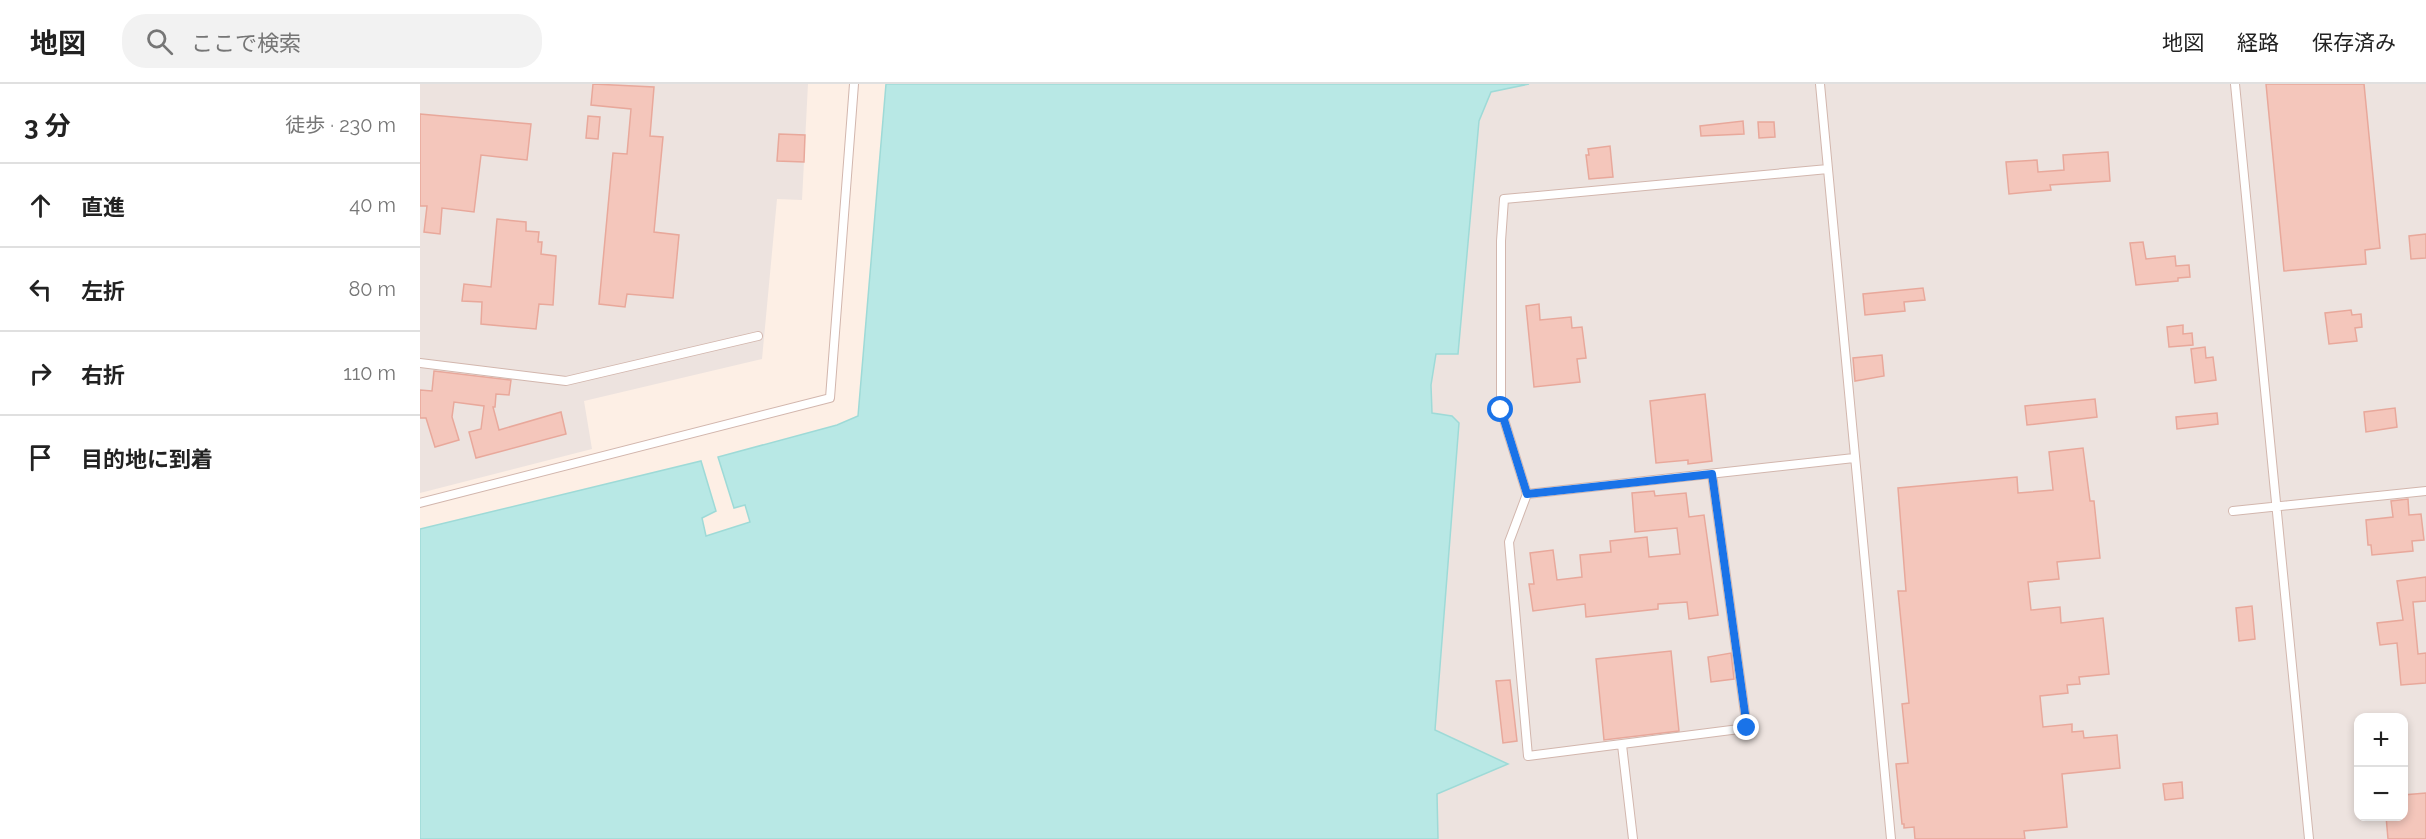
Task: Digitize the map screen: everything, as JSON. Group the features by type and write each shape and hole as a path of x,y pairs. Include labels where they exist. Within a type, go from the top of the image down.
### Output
{"lane":[{"path":"420,503 830,398 854,84"},
{"path":"1820,84 1892,839"},
{"path":"2235,84 2309,839"},
{"path":"1712,474 1747,728 1528,756 1509,542 1527,494 1501,410 1501,241 1504,199 1828,169"},
{"path":"420,363 566,381 758,336"},
{"path":"1527,494 1854,458"},
{"path":"2232,511 2426,491"},
{"path":"1622,745 1633,839"}],"shaded area":[{"path":"420,84 808,84 802,200 777,199 762,359 584,401 592,449 420,493"},
{"path":"1529,84 2426,84 2426,839 1438,839 1435,730 1459,423 1432,413 1431,385 1435,354 1458,354 1479,121 1491,92"}],"water":[{"path":"886,84 1529,84 1491,92 1479,121 1458,354 1436,354 1431,385 1432,413 1452,416 1459,423 1435,730 1508,764 1437,794 1438,839 420,839 420,529 701,461 716,511 702,518 706,536 750,522 745,505 734,508 718,457 837,425 858,416"}],"building":[{"path":"593,84 654,87 650,136 663,137 654,232 679,235 673,298 627,294 625,307 599,304 613,153 627,154 631,109 591,105"},
{"path":"2266,84 2364,84 2380,248 2365,250 2366,264 2284,271"},
{"path":"420,114 531,124 527,160 481,155 474,212 442,208 440,234 424,232 427,206 420,206"},
{"path":"588,116 600,117 598,139 586,138"},
{"path":"1743,121 1744,134 1701,136 1700,126"},
{"path":"1758,122 1774,122 1775,137 1759,138"},
{"path":"779,134 805,135 804,162 777,161"},
{"path":"1610,146 1613,177 1589,179 1586,155 1589,155 1588,149"},
{"path":"2108,152 2110,181 2050,185 2051,190 2009,194 2006,162 2037,160 2038,172 2064,170 2063,155"},
{"path":"497,219 526,222 526,231 539,232 538,242 542,242 541,254 556,256 553,305 539,304 536,329 481,324 482,302 462,301 464,284 491,287"},
{"path":"2426,234 2426,258 2411,259 2409,236"},
{"path":"2143,242 2146,259 2175,256 2176,266 2189,265 2190,277 2178,278 2178,281 2136,285 2130,243"},
{"path":"1923,288 1925,300 1904,302 1905,311 1865,315 1863,294"},
{"path":"1539,304 1540,320 1571,317 1572,328 1582,327 1586,358 1577,359 1580,382 1534,387 1526,306"},
{"path":"2351,310 2352,315 2361,314 2362,327 2355,328 2357,341 2329,344 2325,313"},
{"path":"2183,325 2183,334 2192,333 2193,345 2169,347 2167,327"},
{"path":"2205,347 2206,358 2213,357 2216,380 2195,383 2191,349"},
{"path":"1882,355 1884,376 1855,381 1853,358"},
{"path":"434,371 511,380 509,395 496,394 495,407 493,407 499,430 561,412 566,434 476,458 469,432 481,429 484,406 454,402 452,417 459,440 435,447 426,418 420,418 420,390 432,391"},
{"path":"1705,394 1712,461 1688,464 1688,460 1656,463 1650,401"},
{"path":"2095,399 2097,417 2027,425 2025,406"},
{"path":"2395,408 2397,427 2366,432 2364,412"},
{"path":"2217,413 2218,424 2177,429 2176,417"},
{"path":"2083,448 2090,501 2094,501 2100,558 2057,562 2059,579 2028,582 2031,610 2060,607 2061,623 2103,618 2109,674 2079,677 2080,684 2067,685 2068,693 2040,696 2043,727 2072,724 2072,732 2083,731 2084,738 2117,735 2120,768 2062,774 2067,827 2024,831 2025,839 1915,839 1914,827 1904,828 1902,824 1896,764 1908,763 1902,704 1909,703 1898,591 1906,591 1898,488 2017,477 2018,493 2053,490 2049,452"},
{"path":"1654,491 1655,496 1686,493 1689,517 1704,515 1718,615 1689,619 1687,602 1658,604 1658,609 1586,617 1585,604 1533,611 1529,584 1534,584 1530,553 1553,550 1557,580 1582,577 1580,555 1611,552 1610,541 1647,537 1649,557 1680,554 1677,528 1635,532 1632,493"},
{"path":"2408,499 2409,515 2421,514 2424,540 2412,541 2413,551 2372,555 2371,545 2368,545 2366,520 2393,517 2391,501"},
{"path":"2426,577 2426,601 2413,602 2418,654 2426,653 2426,683 2401,685 2397,643 2380,645 2377,623 2403,620 2397,581"},
{"path":"2252,606 2255,639 2239,641 2236,608"},
{"path":"1671,651 1679,731 1604,740 1596,659"},
{"path":"1731,653 1734,679 1711,682 1708,657"},
{"path":"1510,680 1517,741 1503,743 1496,681"},
{"path":"2182,782 2183,798 2165,800 2163,784"},
{"path":"2426,793 2426,839 2388,839 2386,821 2408,821 2408,795"}],"route":[{"path":"1501,410 1527,494 1712,474 1747,728"}]}
